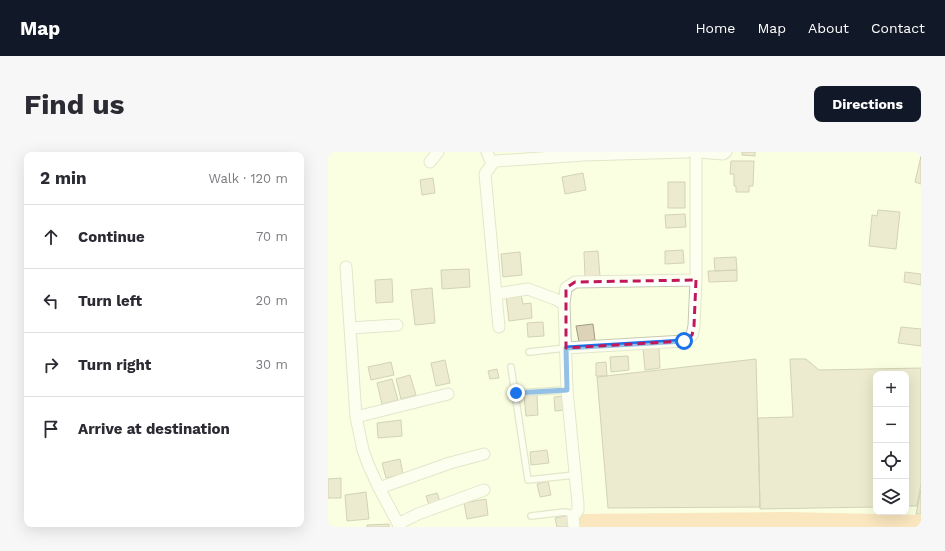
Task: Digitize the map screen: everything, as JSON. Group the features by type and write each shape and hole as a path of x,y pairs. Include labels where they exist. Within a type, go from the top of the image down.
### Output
{"street":[{"path":"430,162 438,152"},
{"path":"487,152 492,164"},
{"path":"499,327 485,174 492,164 496,161 661,152 687,152"},
{"path":"566,348 684,341 692,335 694,326 696,280 697,152 723,154 726,152"},
{"path":"346,267 356,417 363,450 368,464 399,526 418,514 484,490"},
{"path":"574,527 573,517 578,510 578,504 567,390 564,304 566,288 575,282 696,280"},
{"path":"496,294 528,289 564,304"},
{"path":"350,328 397,325"},
{"path":"356,417 448,394"},
{"path":"379,488 450,463 484,454"}],"lane":[{"path":"529,352 566,348"},
{"path":"511,367 528,480 574,475"},
{"path":"516,393 567,390"},
{"path":"531,516 565,512 574,514"}],"highlighted area":[{"path":"696,280 694,326 692,335 684,341 566,348 566,288 575,282"}],"shaded area":[{"path":"788,512 921,515 921,527 577,527 576,514"}],"building":[{"path":"742,152 755,152 755,156 742,155"},
{"path":"921,156 921,184 915,182"},
{"path":"731,161 754,161 753,186 749,186 749,192 736,192 736,186 734,186 734,174 730,174"},
{"path":"583,173 586,190 565,194 562,177"},
{"path":"433,178 435,193 422,195 420,180"},
{"path":"668,182 685,182 685,208 668,208"},
{"path":"878,210 900,212 896,249 869,246 872,215 877,216"},
{"path":"685,214 686,227 666,228 665,215"},
{"path":"683,250 684,263 665,264 665,251"},
{"path":"598,251 600,276 585,277 584,252"},
{"path":"520,252 522,275 503,277 501,254"},
{"path":"736,257 737,270 715,271 714,258"},
{"path":"469,269 470,287 442,289 441,270"},
{"path":"737,270 737,281 709,282 708,271"},
{"path":"905,272 921,274 921,285 904,282"},
{"path":"392,279 393,302 376,303 375,280"},
{"path":"432,288 435,323 415,325 411,290"},
{"path":"521,294 523,304 531,303 532,318 509,321 506,296"},
{"path":"543,322 544,336 528,337 527,323"},
{"path":"593,324 595,340 579,342 576,326"},
{"path":"901,327 921,329 921,346 898,343"},
{"path":"659,348 660,368 645,370 643,349"},
{"path":"628,356 629,370 611,372 610,357"},
{"path":"756,359 760,507 608,508 597,377"},
{"path":"790,359 806,359 819,370 921,368 921,484 917,506 909,506 909,371 873,371 873,507 760,509 758,418 793,417"},
{"path":"445,360 450,383 436,386 431,363"},
{"path":"391,362 394,375 371,380 368,367"},
{"path":"606,362 607,376 596,376 596,363"},
{"path":"497,369 499,378 490,379 488,371"},
{"path":"410,375 416,395 401,399 396,379"},
{"path":"392,379 398,400 382,404 377,383"},
{"path":"537,395 538,415 526,416 524,396"},
{"path":"564,396 565,410 555,411 554,397"},
{"path":"401,420 402,436 378,438 377,423"},
{"path":"547,450 549,463 531,465 530,452"},
{"path":"400,459 403,474 386,478 382,463"},
{"path":"341,478 341,498 328,498 328,479"},
{"path":"548,481 551,495 540,497 537,484"},
{"path":"921,489 921,514 916,514"},
{"path":"366,492 369,519 347,521 345,495"},
{"path":"437,493 441,504 430,508 426,496"},
{"path":"486,499 488,515 467,519 464,503"},
{"path":"570,515 572,527 557,527 555,518"},
{"path":"389,524 389,527 367,527 367,525"}],"route":[{"path":"516,393 567,390 566,348 684,341"}]}
